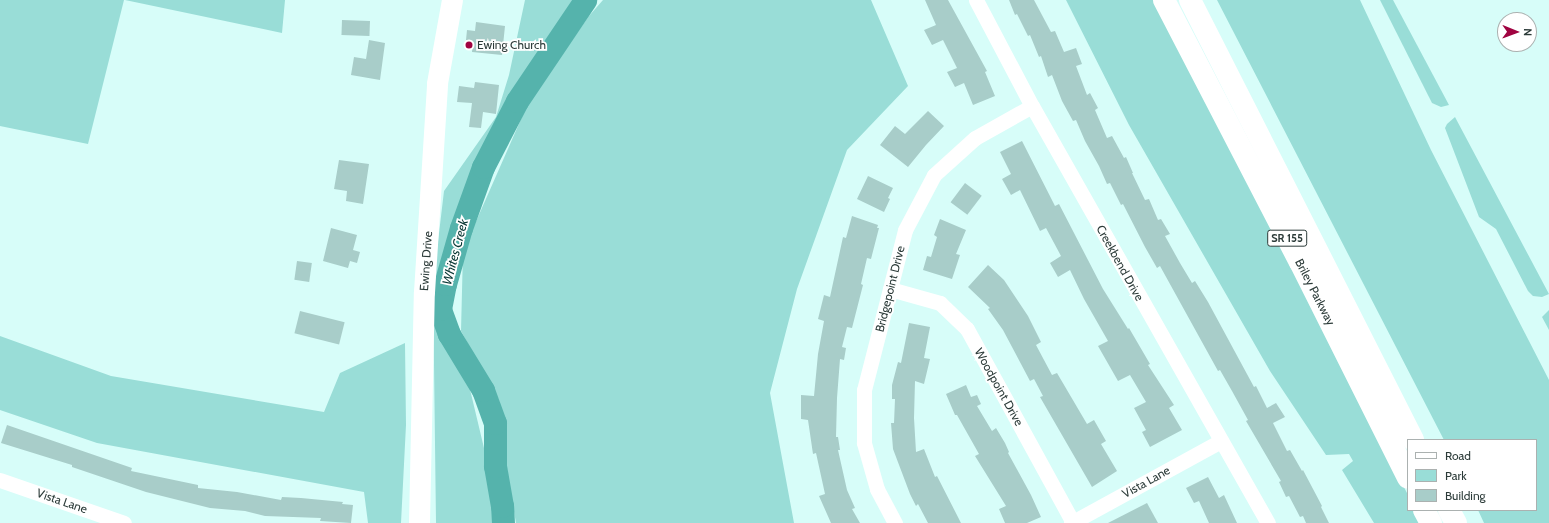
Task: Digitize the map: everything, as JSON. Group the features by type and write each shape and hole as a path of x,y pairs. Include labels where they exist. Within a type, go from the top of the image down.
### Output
{"highway":[{"name":"Briley Parkway","path":"1164,0 1300,262 1407,476"},
{"name":"Briley Parkway","path":"1190,0 1412,439"},
{"path":"1425,511 1431,523"},
{"path":"1450,511 1456,523"}],"street":[{"name":"Ewing Drive","path":"419,523 424,292 437,83 452,0"},
{"name":"Creekbend Drive","path":"976,0 1032,106 1220,441 1268,523"},
{"name":"Bridgepoint Drive","path":"895,523 877,489 864,444 864,390 905,230 934,175 974,138 1032,106"},
{"name":"Woodpoint Drive","path":"890,289 940,303 967,329 1072,523"},
{"name":"Vista Lane","path":"1072,523 1220,441"},
{"name":"Vista Lane","path":"0,480 124,523"}],"green space":[{"path":"0,0 124,0 88,144 0,126"},
{"path":"125,0 285,0 282,33"},
{"path":"525,0 576,0 508,104 461,198 438,281 438,322 468,381 489,469 495,523 436,523 433,284 444,191 496,117 509,75"},
{"path":"603,0 871,0 908,86 847,150 797,289 770,393 794,523 516,523 508,477 499,400 461,331 463,251 529,101 589,16"},
{"path":"1066,0 1155,0 1407,493 1407,511 1416,511 1422,523 1374,523 1342,470 1353,461 1349,454 1326,455 1270,371 1129,125"},
{"path":"1217,0 1360,0 1431,150 1549,380 1549,523 1484,523 1478,511 1537,511 1537,439 1443,439"},
{"path":"1380,0 1393,0 1449,105 1441,107 1432,103"},
{"path":"1455,117 1549,294 1542,297 1533,296 1528,291 1496,229 1479,217 1445,128 1447,124"},
{"path":"1549,310 1549,330 1542,317"},
{"path":"0,336 111,376 324,412 340,373 405,343 406,425 401,523 368,523 364,492 97,443 0,410"}],"building":[{"path":"925,0 948,0 987,71 985,72 995,96 973,105 964,83 955,87 947,72 957,68 943,40 932,45 924,30 936,25"},
{"path":"1009,0 1034,0 1051,32 1055,31 1064,52 1076,48 1082,64 1076,66 1087,95 1090,93 1098,108 1095,110 1107,138 1112,136 1124,158 1126,157 1145,200 1149,199 1158,220 1161,219 1170,234 1165,236 1180,263 1192,283 1195,281 1208,302 1267,408 1276,403 1285,417 1273,423 1287,451 1290,450 1302,471 1303,470 1322,506 1321,507 1329,523 1306,523 1303,516 1300,517 1289,496 1286,497 1279,482 1281,481 1246,421 1248,420 1232,391 1220,370 1218,371 1160,266 1157,268 1123,204 1121,205 1110,183 1107,184 1076,120 1073,121 1062,101 1052,75 1048,77 1041,56 1039,57 1030,35 1028,36 1017,14 1015,15"},
{"path":"342,20 370,21 369,36 341,35"},
{"path":"476,22 505,26 502,55 472,52 473,41 466,40 467,30 475,31"},
{"path":"369,40 385,43 380,80 351,75 354,57 366,59"},
{"path":"475,82 499,85 496,114 483,112 481,128 469,127 472,103 457,102 459,86 474,88"},
{"path":"928,111 944,126 908,167 880,145 895,126 905,134"},
{"path":"1022,141 1055,206 1059,204 1103,289 1128,329 1129,328 1150,364 1148,365 1174,405 1169,408 1182,430 1150,447 1142,432 1146,430 1134,408 1146,402 1130,375 1118,381 1098,346 1108,341 1084,299 1070,270 1058,277 1050,263 1061,256 1046,228 1040,231 1020,190 1011,195 1002,179 1011,174 1000,152"},
{"path":"339,160 369,164 363,204 346,201 347,191 334,189"},
{"path":"868,176 893,188 884,212 857,199"},
{"path":"965,183 982,196 967,215 951,202"},
{"path":"852,216 878,225 877,228 879,228 871,259 867,258 861,284 863,285 852,328 847,327 842,347 846,348 844,360 840,359 837,398 836,437 838,437 840,450 838,450 847,490 855,508 852,509 860,523 831,523 819,496 825,494 816,453 813,454 808,420 801,419 801,395 814,396 818,354 824,321 818,319 824,295 830,297 843,237 846,238"},
{"path":"940,219 966,230 956,254 960,255 952,279 923,270 927,256 931,257 937,237 934,235"},
{"path":"331,228 357,235 353,250 360,252 357,263 350,261 348,268 323,261"},
{"path":"297,261 312,263 309,282 294,280"},
{"path":"988,265 1004,280 1028,316 1041,342 1036,345 1052,375 1057,373 1087,424 1094,420 1106,441 1101,444 1117,471 1092,487 1040,397 1043,396 1034,379 1030,381 1003,330 988,309 990,308 968,287"},
{"path":"300,311 345,322 339,344 294,333"},
{"path":"909,323 930,327 924,358 930,359 924,384 915,381 914,418 916,452 924,449 935,477 937,476 961,523 928,523 918,504 916,506 910,494 893,449 891,423 894,423 895,399 892,399 892,385 898,362 901,363"},
{"path":"966,385 971,397 977,395 981,404 977,406 992,431 996,428 1005,443 1009,452 1008,453 1041,517 1027,523 1005,523 999,509 1006,506 975,456 979,454 957,415 955,415 946,394"},
{"path":"7,425 132,468 131,471 198,485 198,488 237,492 281,500 282,497 343,502 342,504 353,505 351,523 320,521 321,518 265,516 245,511 210,508 146,492 72,467 72,465 1,443"},
{"path":"1208,477 1219,498 1224,495 1237,523 1209,523 1199,501 1194,503 1186,488"},
{"path":"1147,503 1158,523 1108,523"}],"waterway":[{"name":"Whites Creek","path":"503,523 502,506 495,466 495,423 483,390 449,334 440,309 445,284 461,228 483,167 517,101 585,0"}],"place":[{"name":"Ewing Church","path":"469,45"}]}
